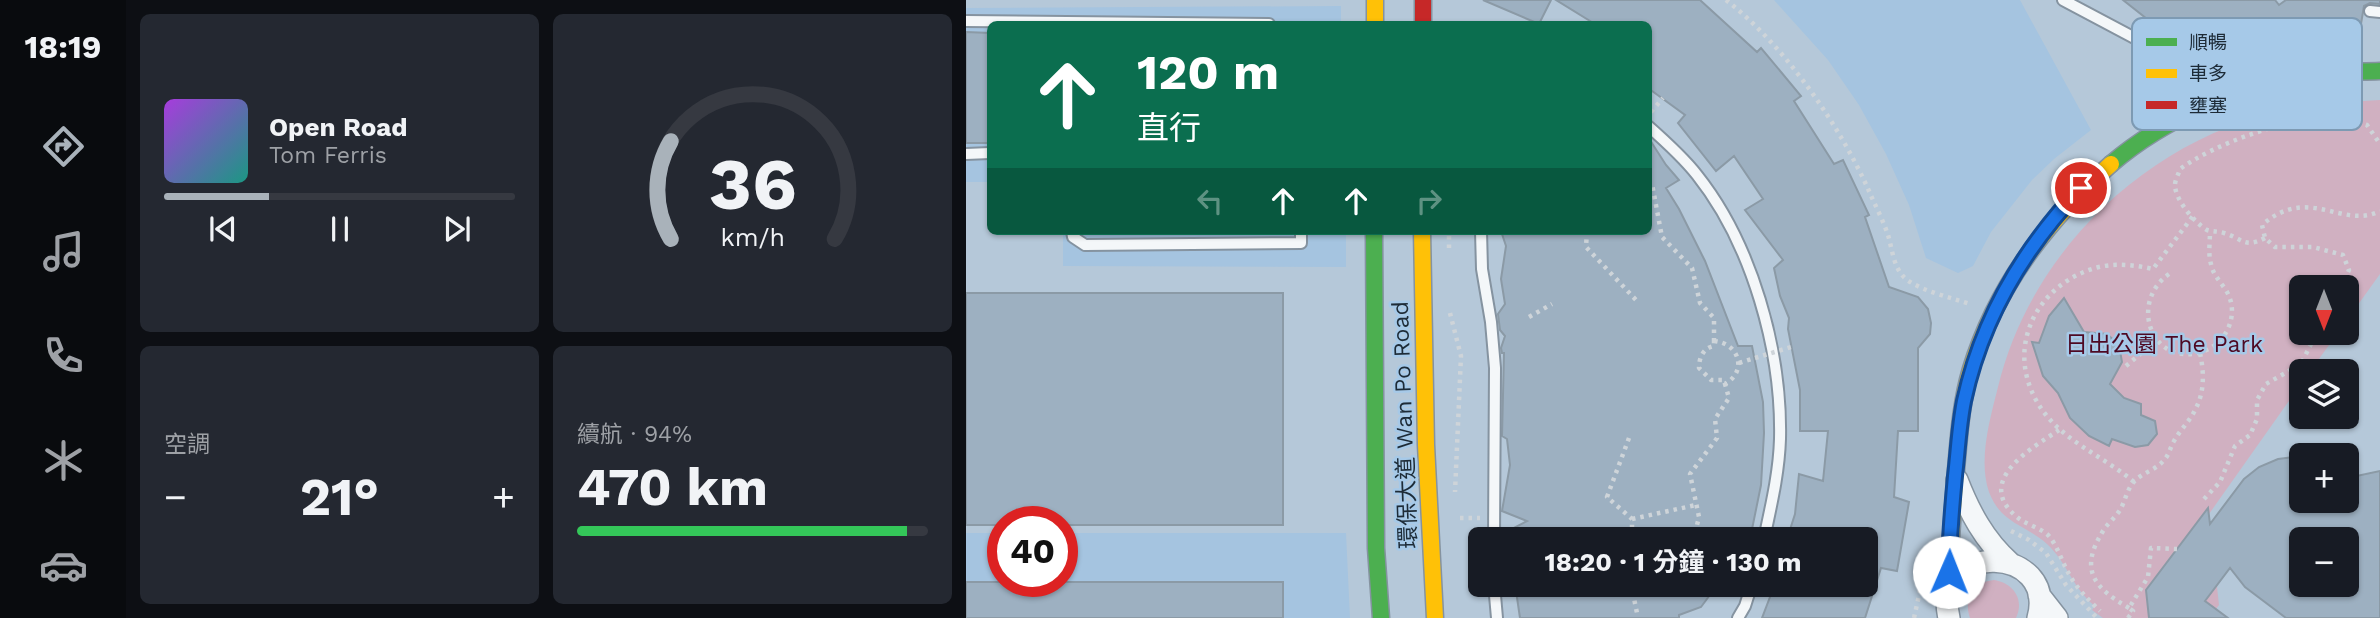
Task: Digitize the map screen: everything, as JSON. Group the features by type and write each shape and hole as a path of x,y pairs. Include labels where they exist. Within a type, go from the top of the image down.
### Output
{"main road":[{"path":"1375,0 1375,21"},
{"path":"1423,0 1423,21"},
{"path":"2362,72 2380,71"},
{"path":"1947,610 1950,523 1963,404 1983,335 2014,272 2056,214 2108,164 2157,130"},
{"name":"環保大道 Wan Po Road","path":"1374,235 1376,548 1381,618"},
{"name":"環保大道 Wan Po Road","path":"1422,235 1426,445 1435,618"}],"street":[{"path":"1956,474 1982,533 1995,550 2028,576 2057,618"},
{"path":"1947,610 1955,580 1966,569 1979,562 2010,562"},
{"path":"2038,618 2039,595"}],"lane":[{"path":"2063,0 2132,36"},
{"path":"966,21 987,21"},
{"path":"1652,129 1697,174 1727,220 1749,271 1766,322 1777,372 1780,441 1766,527"},
{"path":"966,154 987,153"},
{"path":"1073,235 1085,245 1301,243 1301,235"},
{"path":"1481,235 1482,269 1495,368 1494,527"},
{"path":"1495,597 1497,618"},
{"path":"1738,618 1748,597"}],"path":[{"path":"1726,0 1757,28 1780,54 1833,124 1856,162 1887,233 1895,263 1902,276 1916,285 1970,304"},
{"path":"1652,110 1663,98"},
{"path":"2362,124 2367,125 2380,144"},
{"path":"2265,238 2248,243 2222,232 2210,232 2179,198 2175,185 2180,169 2217,147 2272,130"},
{"path":"1652,184 1660,237 1692,268 1700,303 1714,318 1714,346 1701,355 1698,365 1707,377 1714,381 1724,380 1729,398 1716,419 1717,438 1690,474 1699,517 1696,527"},
{"path":"2346,275 2349,270 2343,255 2314,247 2275,247 2265,238 2262,225 2273,215 2292,208 2314,207 2370,216 2380,211"},
{"path":"2134,482 2059,430 2035,399 2024,368 2026,335 2042,304 2068,280 2100,267 2118,264 2153,269 2193,216"},
{"path":"2169,274 2155,287 2148,304 2148,323 2157,340 2177,353 2200,353 2212,348 2222,340 2228,329 2232,305 2228,293 2215,277 2211,264 2210,232"},
{"path":"1449,235 1449,257"},
{"path":"1587,235 1586,247 1637,301"},
{"path":"1965,316 1975,292"},
{"path":"1529,317 1552,304"},
{"name":"環保大道 Wan Po Road","path":"1449,310 1461,356 1453,504"},
{"path":"2126,366 2157,340"},
{"path":"1714,341 1737,353 1738,363 1734,377 1725,384"},
{"path":"2204,499 2220,482 2235,446 2250,435 2257,419 2257,400 2266,384 2301,363 2310,345"},
{"path":"1738,363 1791,348"},
{"path":"2128,618 2133,611 2099,589 2091,563 2095,545 2119,511 2129,488 2159,466 2195,411 2202,392 2204,372 2200,353"},
{"path":"2059,430 2014,461 2006,473 2001,490 2006,506 2018,518 2049,536 2081,593 2100,611"},
{"path":"1629,438 1607,497 1632,519 1632,527"},
{"path":"1632,519 1696,505"},
{"path":"2006,528 2046,553 2071,591 2097,618"},
{"path":"2129,608 2148,577 2151,548 2177,549"},
{"path":"1914,618 1925,565"},
{"path":"1634,597 1637,613"}],"shaded area":[{"path":"1774,0 2020,0 2091,130 2032,180 1991,232 1973,266 1958,273 1926,258 1909,205 1886,154 1859,105 1828,60"},
{"path":"1341,6 1341,21 987,21 987,182 966,182 966,8"},
{"path":"1063,235 1346,235 1346,267 1063,266"},
{"path":"966,533 987,533 987,597 1078,597 1078,533 1346,533 1350,618 966,618"}],"green space":[{"name":"日出公園 The Park","path":"2380,100 2380,274 2359,303 2359,275 2289,275 2289,345 2329,345 2319,359 2289,359 2289,401 2209,514 2219,605 2209,618 2103,618 2092,610 2095,606 2081,592 2054,551 2039,537 2014,523 2000,511 1989,492 1986,480 1986,439 1998,387 2014,338 2036,293 2065,250 2099,212 2137,178 2180,150 2222,130 2362,130 2362,101"},
{"path":"1994,580 2007,585 2016,593 2019,604 2016,618 1970,618 1968,604 1972,592 1980,584"}],"building":[{"path":"1483,0 1551,0 1540,21 1532,21"},
{"path":"1556,0 1700,0 1757,52 1761,48 1801,96 1794,101 1834,164 1843,160 1869,215 1865,217 1889,287 1918,297 1928,309 1930,334 1918,348 1918,431 1898,431 1894,497 1909,502 1897,571 1881,568 1878,577 1878,527 1791,527 1795,514 1799,474 1823,481 1828,431 1800,431 1800,390 1788,329 1789,318 1780,296 1774,268 1783,260 1745,210 1763,199 1734,156 1716,171 1678,123 1685,115 1652,91 1652,21 1590,21"},
{"path":"2123,0 2275,0 2279,5 2286,0 2380,0 2380,4 2370,3 2364,6 2362,18 2146,18"},
{"path":"966,32 987,33 987,143 966,143"},
{"path":"1652,143 1679,180 1666,188 1705,261 1738,346 1752,346 1763,402 1764,433 1761,485 1752,527 1515,527 1527,521 1502,511 1510,465 1507,439 1502,436 1504,353 1501,348 1505,336 1500,330 1498,314 1505,304 1501,279 1506,246 1502,235 1652,235"},
{"path":"966,293 1283,293 1283,525 1078,525 1078,506 987,506 987,525 966,525"},
{"path":"2064,298 2084,332 2107,334 2119,345 2122,362 2110,384 2124,398 2141,404 2141,415 2155,421 2157,434 2148,445 2135,447 2112,439 2109,446 2089,436 2070,418 2058,393 2043,376 2032,342 2039,343 2049,316"},
{"path":"2289,458 2289,513 2359,513 2359,475 2380,471 2380,618 2286,618 2245,587 2230,568 2205,601 2228,618 2149,618 2146,590 2208,508 2210,524 2244,479 2259,467"},
{"path":"966,582 987,582 987,597 1078,597 1078,582 1283,582 1283,618 966,618"},
{"path":"1517,597 1708,597 1701,607 1679,615 1679,618 1520,618"},
{"path":"1770,597 1872,597 1865,618 1762,618"}],"traffic: fast":[{"path":"2362,71 2380,71"},
{"path":"2111,164 2158,130"},
{"path":"1374,235 1376,548 1381,618"}],"traffic: slow":[{"path":"1375,0 1375,21"},
{"path":"1949,593 1951,531 1961,419 1971,369 1982,339 1994,310 2026,257 2066,208 2111,164"},
{"path":"1422,235 1426,445 1435,618"}],"traffic: jam":[{"path":"1423,0 1423,21"}],"route":[{"path":"1949,572 1950,523 1963,404 1983,335 2014,272 2056,214 2081,188"}]}
